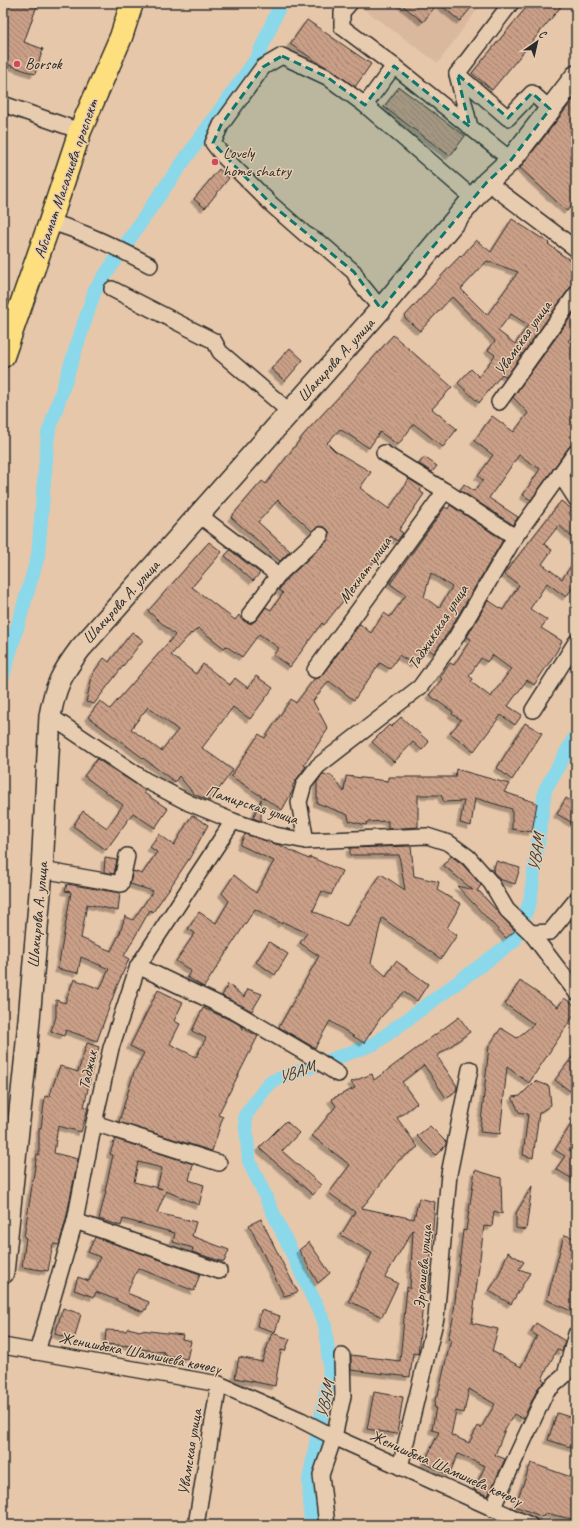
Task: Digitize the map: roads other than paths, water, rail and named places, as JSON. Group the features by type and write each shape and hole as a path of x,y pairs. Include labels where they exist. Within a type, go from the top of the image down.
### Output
{"main road":[{"name":"Абсамат Масалиева проспект","path":"4,350 50,222 80,131 121,37 132,3"},
{"name":"Шакирова А. улица","path":"3,1273 4,1249 26,1054 42,870 50,716 54,693 64,670 76,654 381,309 486,182 511,160 576,76"}],"street":[{"path":"350,3 342,12 342,28 394,66 511,160"},
{"path":"457,74 511,3"},
{"path":"381,309 359,282 354,272 323,245 305,234 272,205 224,157 213,143 221,124 263,68 282,56 327,77 365,105 473,198"},
{"path":"365,105 394,66"},
{"path":"457,74 508,118 532,93 550,109"},
{"path":"457,74 470,128"},
{"path":"3,104 80,131"},
{"path":"486,182 576,249"},
{"path":"50,222 79,231 150,265"},
{"path":"112,288 214,341 220,352 290,412"},
{"name":"Увамская улица","path":"499,402 576,294"},
{"name":"Таджикская улица","path":"306,841 299,802 304,784 318,766 420,687 455,638 515,537 576,452"},
{"path":"384,453 445,490 515,537"},
{"path":"560,474 576,499"},
{"name":"Мехнат улица","path":"315,670 445,490"},
{"path":"199,515 278,575"},
{"path":"250,614 278,575 321,535"},
{"path":"533,710 576,642"},
{"name":"Памирская улица","path":"50,716 145,780 189,803 233,821 275,835 306,841 427,836 449,843 468,857 490,883 507,910 531,933"},
{"name":"Таджик","path":"37,1352 75,1221 94,1123 111,1048 138,966 233,821"},
{"path":"42,870 121,884 127,856"},
{"path":"531,933 550,932 576,900"},
{"path":"531,933 576,992"},
{"path":"138,966 237,1013 312,1057 332,1071"},
{"name":"Эргашева улица","path":"400,1467 436,1318 449,1174 470,1069"},
{"path":"94,1123 220,1163"},
{"path":"75,1221 219,1271"},
{"path":"492,1509 546,1392 566,1375 576,1334"},
{"name":"Женишбека Шамшиева көчөсү","path":"3,1346 219,1384 530,1525"},
{"path":"327,1525 321,1474 344,1396 342,1356"},
{"name":"Увамская улица","path":"196,1525 219,1384"}],"waterway":[{"path":"3,676 38,556 48,434 95,290 154,203 257,58 281,3"},
{"name":"УВАМ","path":"311,1525 309,1480 330,1371 325,1324 249,1161 245,1116 270,1082 374,1044 514,941 530,902 545,790 576,735"}],"place":[{"name":"Borsok","path":"17,64"},
{"name":"Lovely home shatry","path":"215,162"}]}
